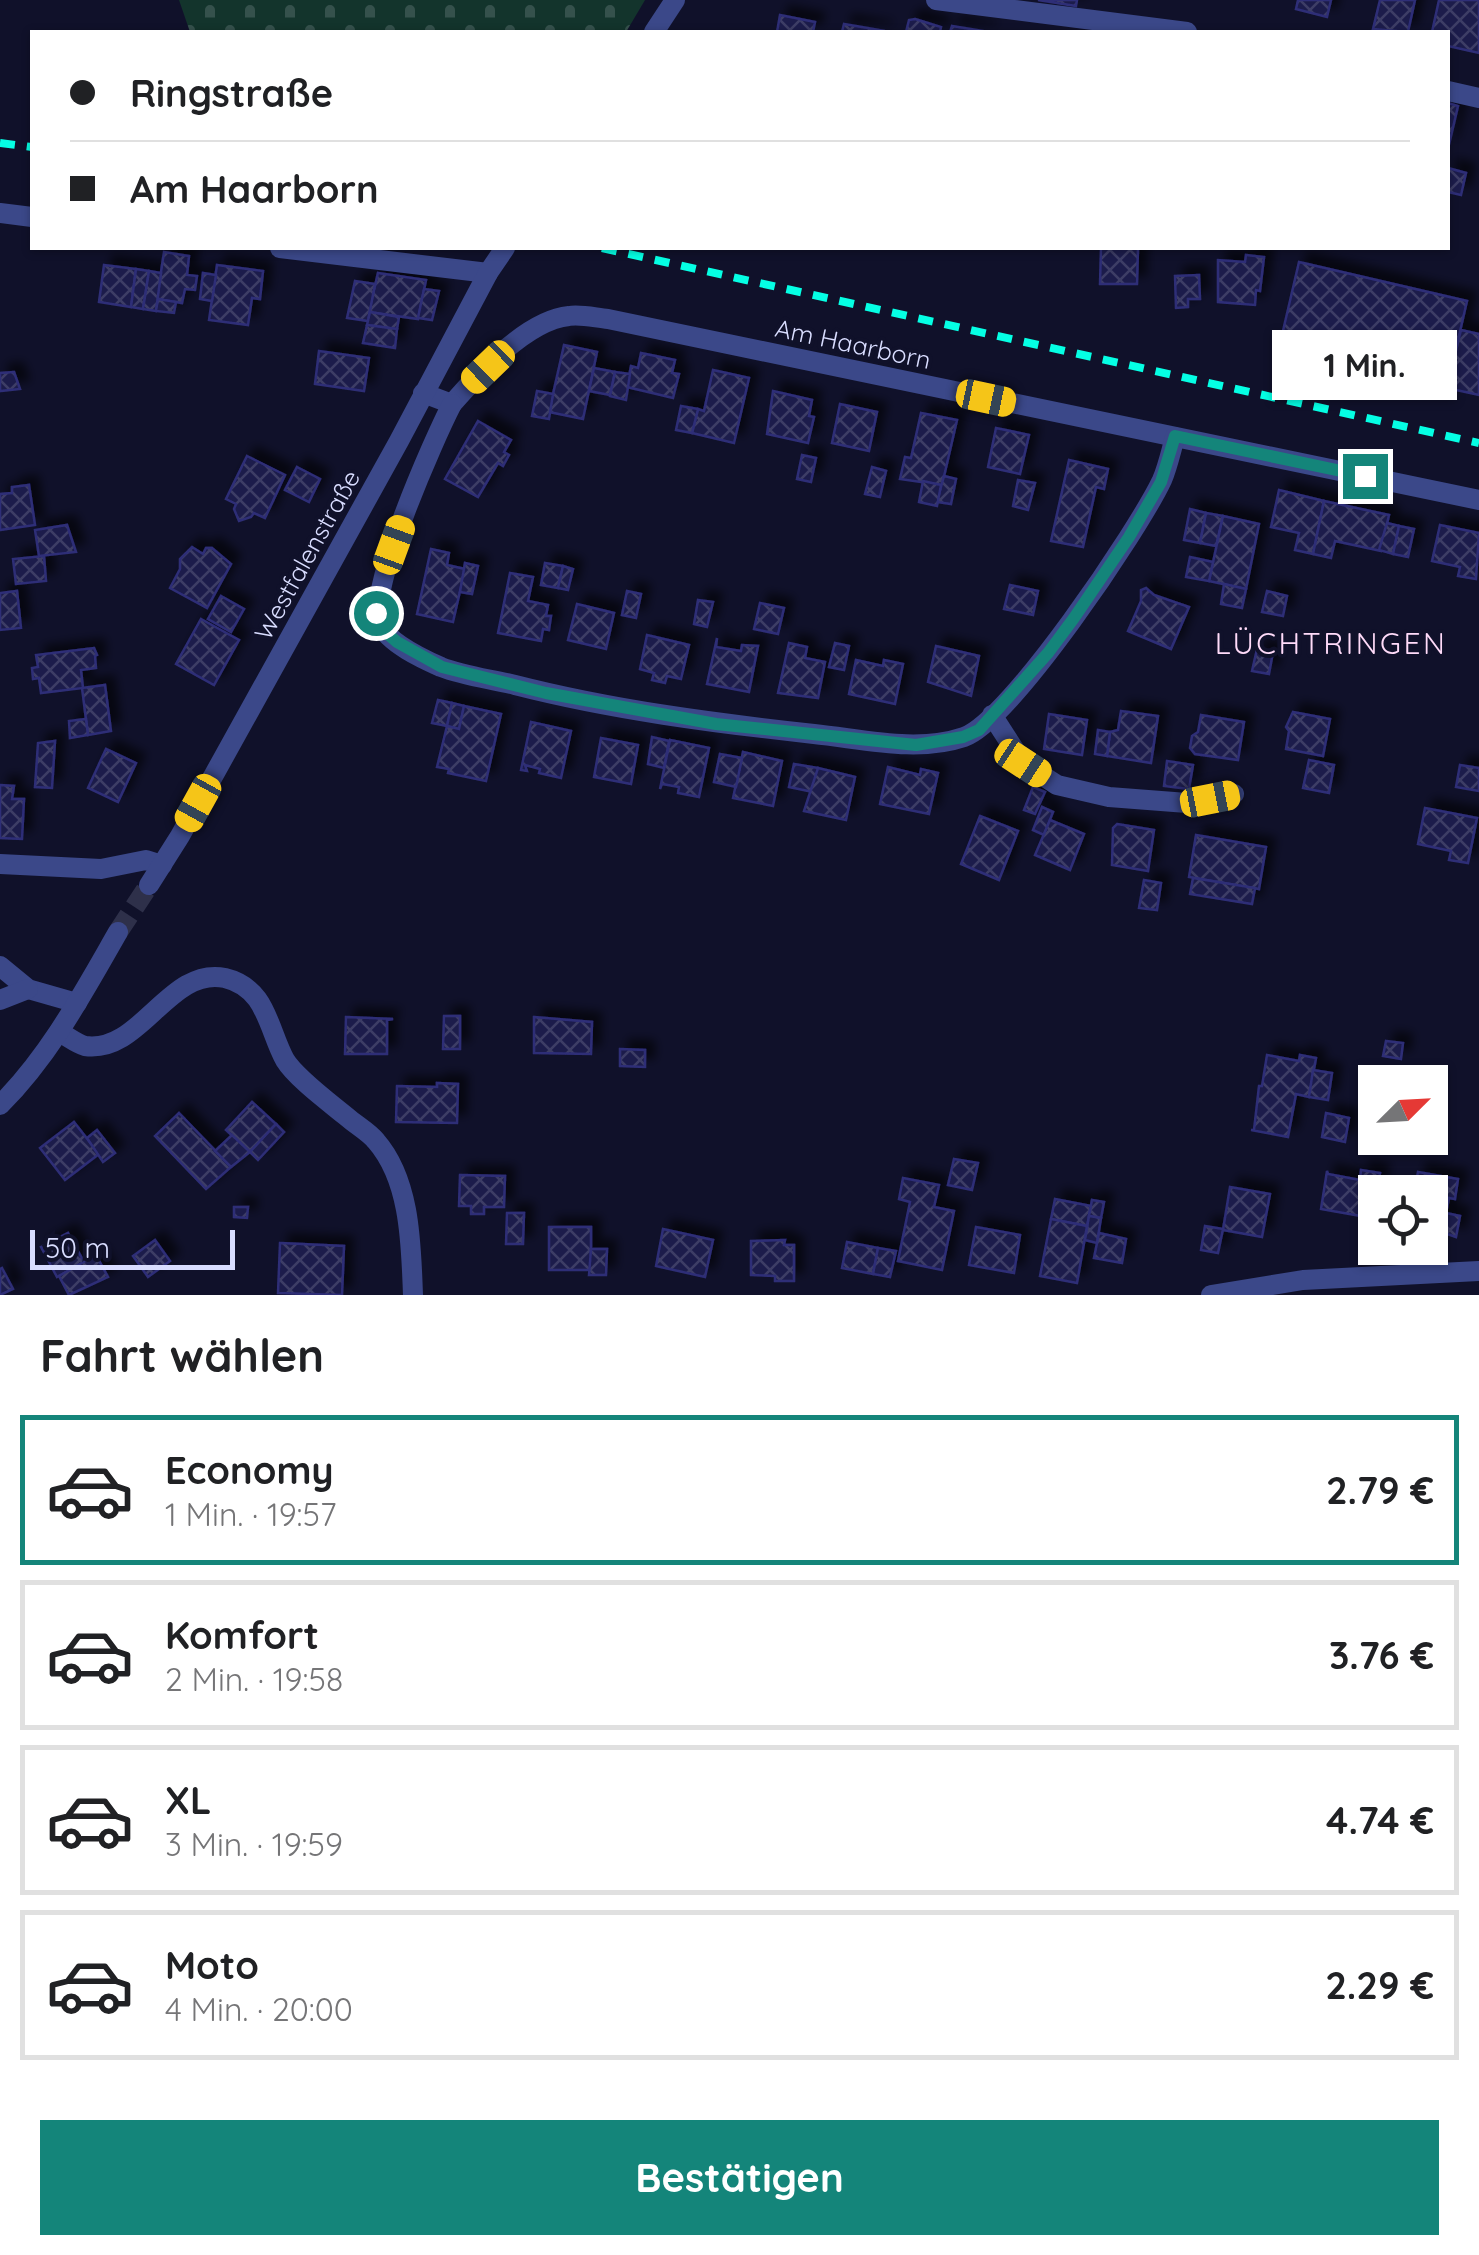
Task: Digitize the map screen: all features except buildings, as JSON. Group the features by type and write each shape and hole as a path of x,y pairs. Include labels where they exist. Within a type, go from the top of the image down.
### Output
{"street":[{"path":"655,30 675,0"},
{"path":"936,0 1171,30"},
{"path":"1450,91 1479,98"},
{"path":"0,212 30,217"},
{"path":"297,250 488,273"},
{"name":"Westfalenstraße","path":"149,885 504,250"},
{"name":"Am Haarborn","path":"992,715 979,730 963,737 916,745 716,724 546,693 442,667 397,642 382,629 376,613 394,545 424,462 452,404 516,340 568,316 608,319 1479,500"},
{"path":"423,393 452,404"},
{"path":"1175,436 1161,482 1129,537 1048,653 992,715 1023,763 1056,785 1109,796 1187,803 1234,794"},
{"path":"0,864 101,869 146,860 162,865"},
{"path":"0,1104 33,1070 118,932"},
{"path":"0,966 28,989 77,1004"},
{"path":"59,1032 83,1046 101,1046 120,1038 180,990 200,980 223,978 249,988 267,1011 286,1063 377,1142 399,1182 409,1230 413,1295"},
{"path":"0,1000 28,989"},
{"path":"1211,1295 1303,1280 1479,1272"}],"green space":[{"path":"179,0 645,0 627,30 189,30"}],"tunnel":[{"path":"118,932 149,885"}],"railway":[{"path":"0,143 30,147"},
{"path":"611,250 1479,443"}],"district":[{"name":"LÜCHTRINGEN","path":"1331,644"}],"route":[{"path":"376,613 382,629 397,642 442,667 546,693 716,724 916,745 963,737 979,730 1048,653 1129,537 1161,482 1175,436 1365,476"}]}
